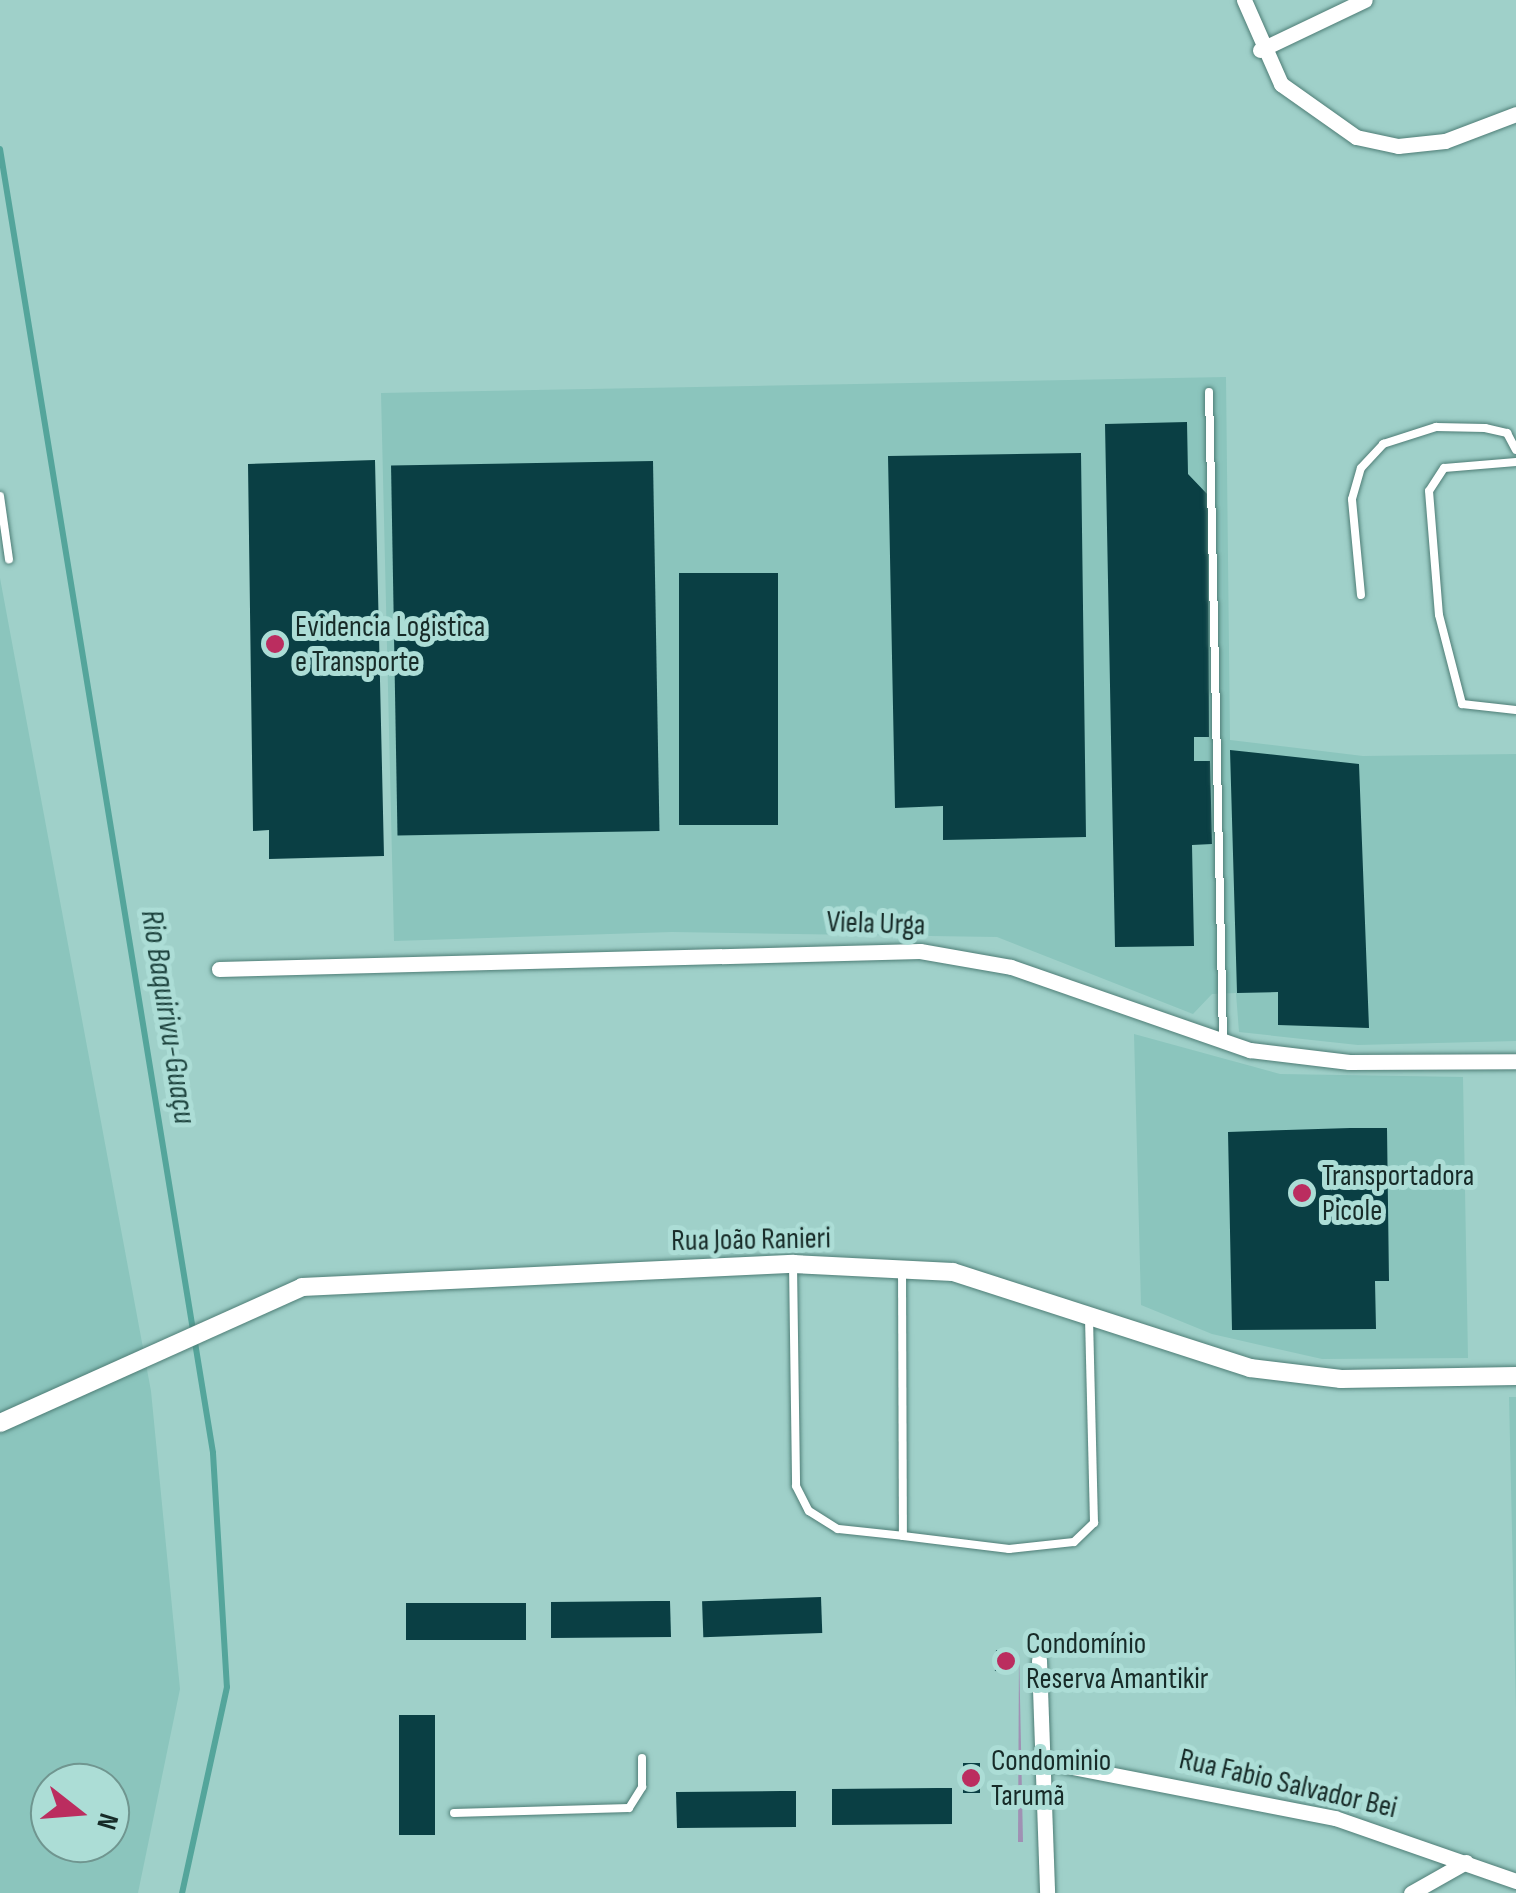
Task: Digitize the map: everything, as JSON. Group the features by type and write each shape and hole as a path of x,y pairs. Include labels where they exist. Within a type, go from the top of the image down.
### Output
{"street":[{"path":"1244,0 1260,50 1312,112 1356,136 1398,146 1445,141 1516,114"},
{"path":"1260,50 1366,0"},
{"name":"Viela Urga","path":"219,968 920,951 1011,967 1223,1043 1323,1060 1516,1060"},
{"name":"Rua João Ranieri","path":"0,1423 166,1352 302,1287 362,1280 793,1264 902,1268 1088,1309 1250,1368 1340,1379 1516,1376"},
{"path":"1039,1660 1047,1893"},
{"name":"Rua Fabio Salvador Bei","path":"1042,1761 1335,1818 1516,1882"},
{"path":"1412,1893 1466,1862"}],"lane":[{"path":"1209,392 1223,1043"},
{"path":"1361,595 1352,499 1361,468 1383,444 1436,428 1485,428 1507,433 1516,450"},
{"path":"1516,462 1444,468 1429,491 1439,615 1462,704 1516,710"},
{"path":"0,496 9,559"},
{"path":"793,1264 796,1486 809,1511 838,1529 1010,1549 1074,1542 1094,1523 1088,1309"},
{"path":"902,1268 903,1536"},
{"path":"454,1813 629,1808 642,1787 642,1758"}],"shaded area":[{"path":"1226,377 1230,740 1363,756 1516,754 1516,1041 1358,1045 1239,1032 1236,993 1212,994 1193,1014 997,937 672,932 394,941 381,393"},
{"path":"0,578 151,1391 180,1689 138,1893 0,1893"},
{"name":"Transportadora Picole","path":"1134,1034 1280,1074 1463,1077 1468,1358 1322,1359 1212,1334 1141,1305"},
{"path":"1509,1397 1516,1397 1516,1711"},
{"path":"1019,1650 1023,1842 1018,1842"}],"building":[{"path":"1187,422 1188,474 1208,495 1209,737 1194,737 1194,761 1210,761 1212,844 1192,845 1194,946 1115,947 1105,424"},
{"path":"1081,453 1086,837 943,840 943,806 895,808 888,456"},
{"path":"375,460 384,856 269,859 269,830 253,831 248,464"},
{"path":"653,461 659,831 397,836 391,466"},
{"path":"679,573 778,573 778,825 679,825"},
{"path":"1230,750 1359,764 1369,1028 1278,1025 1278,992 1237,993"},
{"path":"1387,1128 1389,1281 1375,1281 1376,1329 1232,1330 1228,1132"},
{"path":"821,1597 822,1633 703,1637 702,1601"},
{"path":"670,1601 671,1637 551,1638 551,1602"},
{"path":"406,1603 526,1603 526,1640 406,1640"},
{"name":"Condomínio Reserva Amantikir","path":"996,1650 1016,1651 1015,1672 995,1671"},
{"path":"399,1715 435,1715 435,1835 399,1835"},
{"name":"Condominio Tarumã","path":"963,1763 980,1763 980,1793 963,1793"},
{"path":"952,1788 952,1824 832,1825 832,1789"},
{"path":"796,1791 796,1827 677,1828 676,1792"}],"waterway":[{"name":"Rio Baquirivu-Guaçu","path":"0,149 213,1453 227,1687 182,1893"}],"place":[{"name":"Evidencia Logistica e Transporte","path":"275,644"},
{"name":"Transportadora Picole","path":"1302,1193"},
{"name":"Condomínio Reserva Amantikir","path":"1006,1661"},
{"name":"Condominio Tarumã","path":"971,1778"}]}
